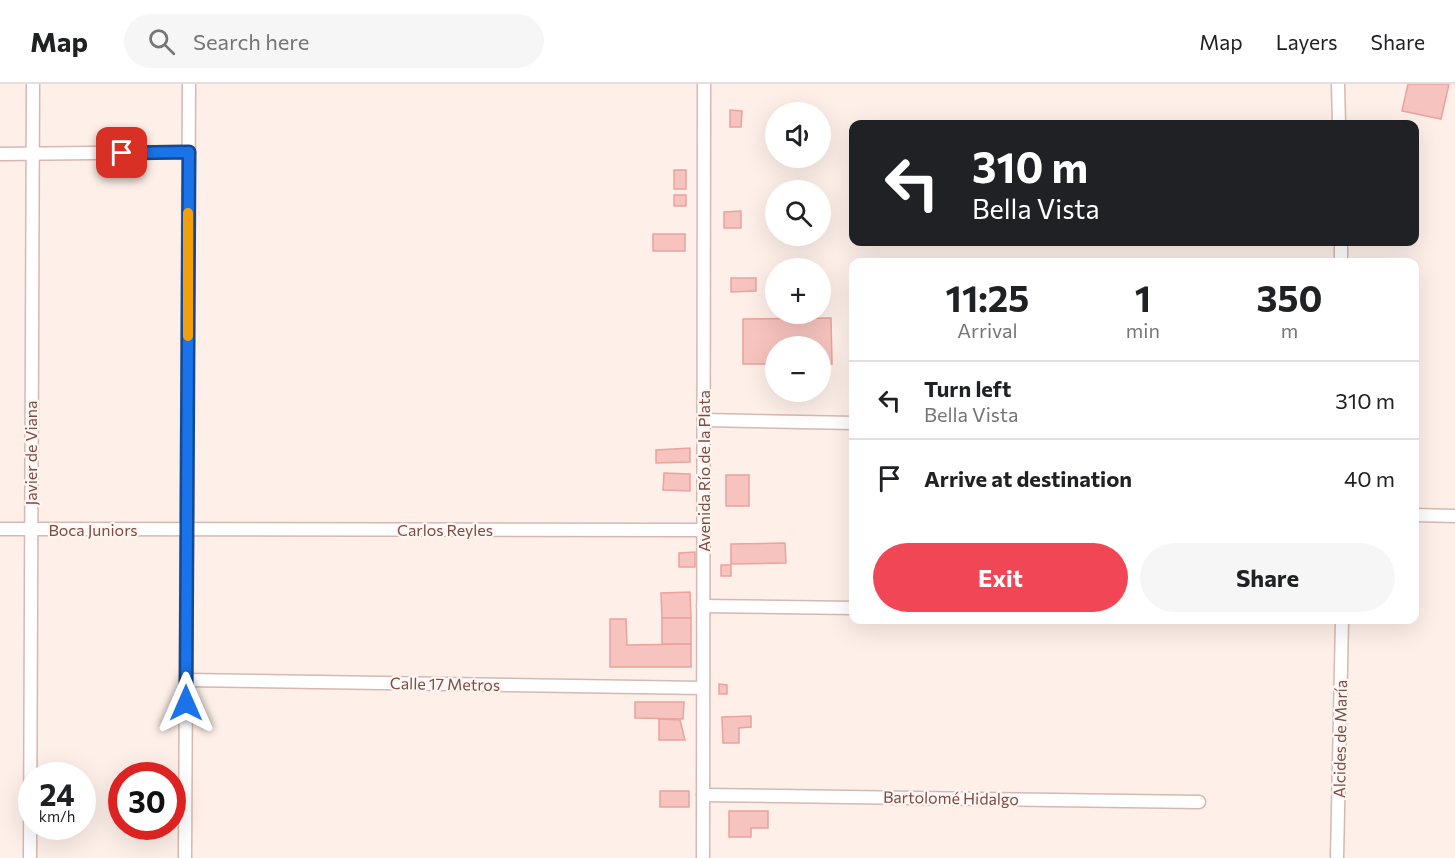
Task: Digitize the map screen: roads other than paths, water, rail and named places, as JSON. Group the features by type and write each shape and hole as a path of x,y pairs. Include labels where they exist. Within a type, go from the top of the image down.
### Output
{"street":[{"name":"Javier de Viana","path":"30,858 33,84"},
{"path":"185,858 189,84"},
{"name":"Avenida Río de la Plata","path":"703,858 704,84"},
{"path":"1338,84 1339,120"},
{"path":"0,154 189,152"},
{"path":"704,420 849,423"},
{"path":"1419,515 1455,516"},
{"name":"Boca Juniors","path":"0,529 187,530"},
{"name":"Carlos Reyles","path":"187,530 704,530"},
{"path":"703,606 849,608"},
{"name":"Alcides de María","path":"1337,858 1342,624"},
{"name":"Calle 17 Metros","path":"186,680 703,688"},
{"name":"Bartolomé Hidalgo","path":"703,795 1199,802"}]}
